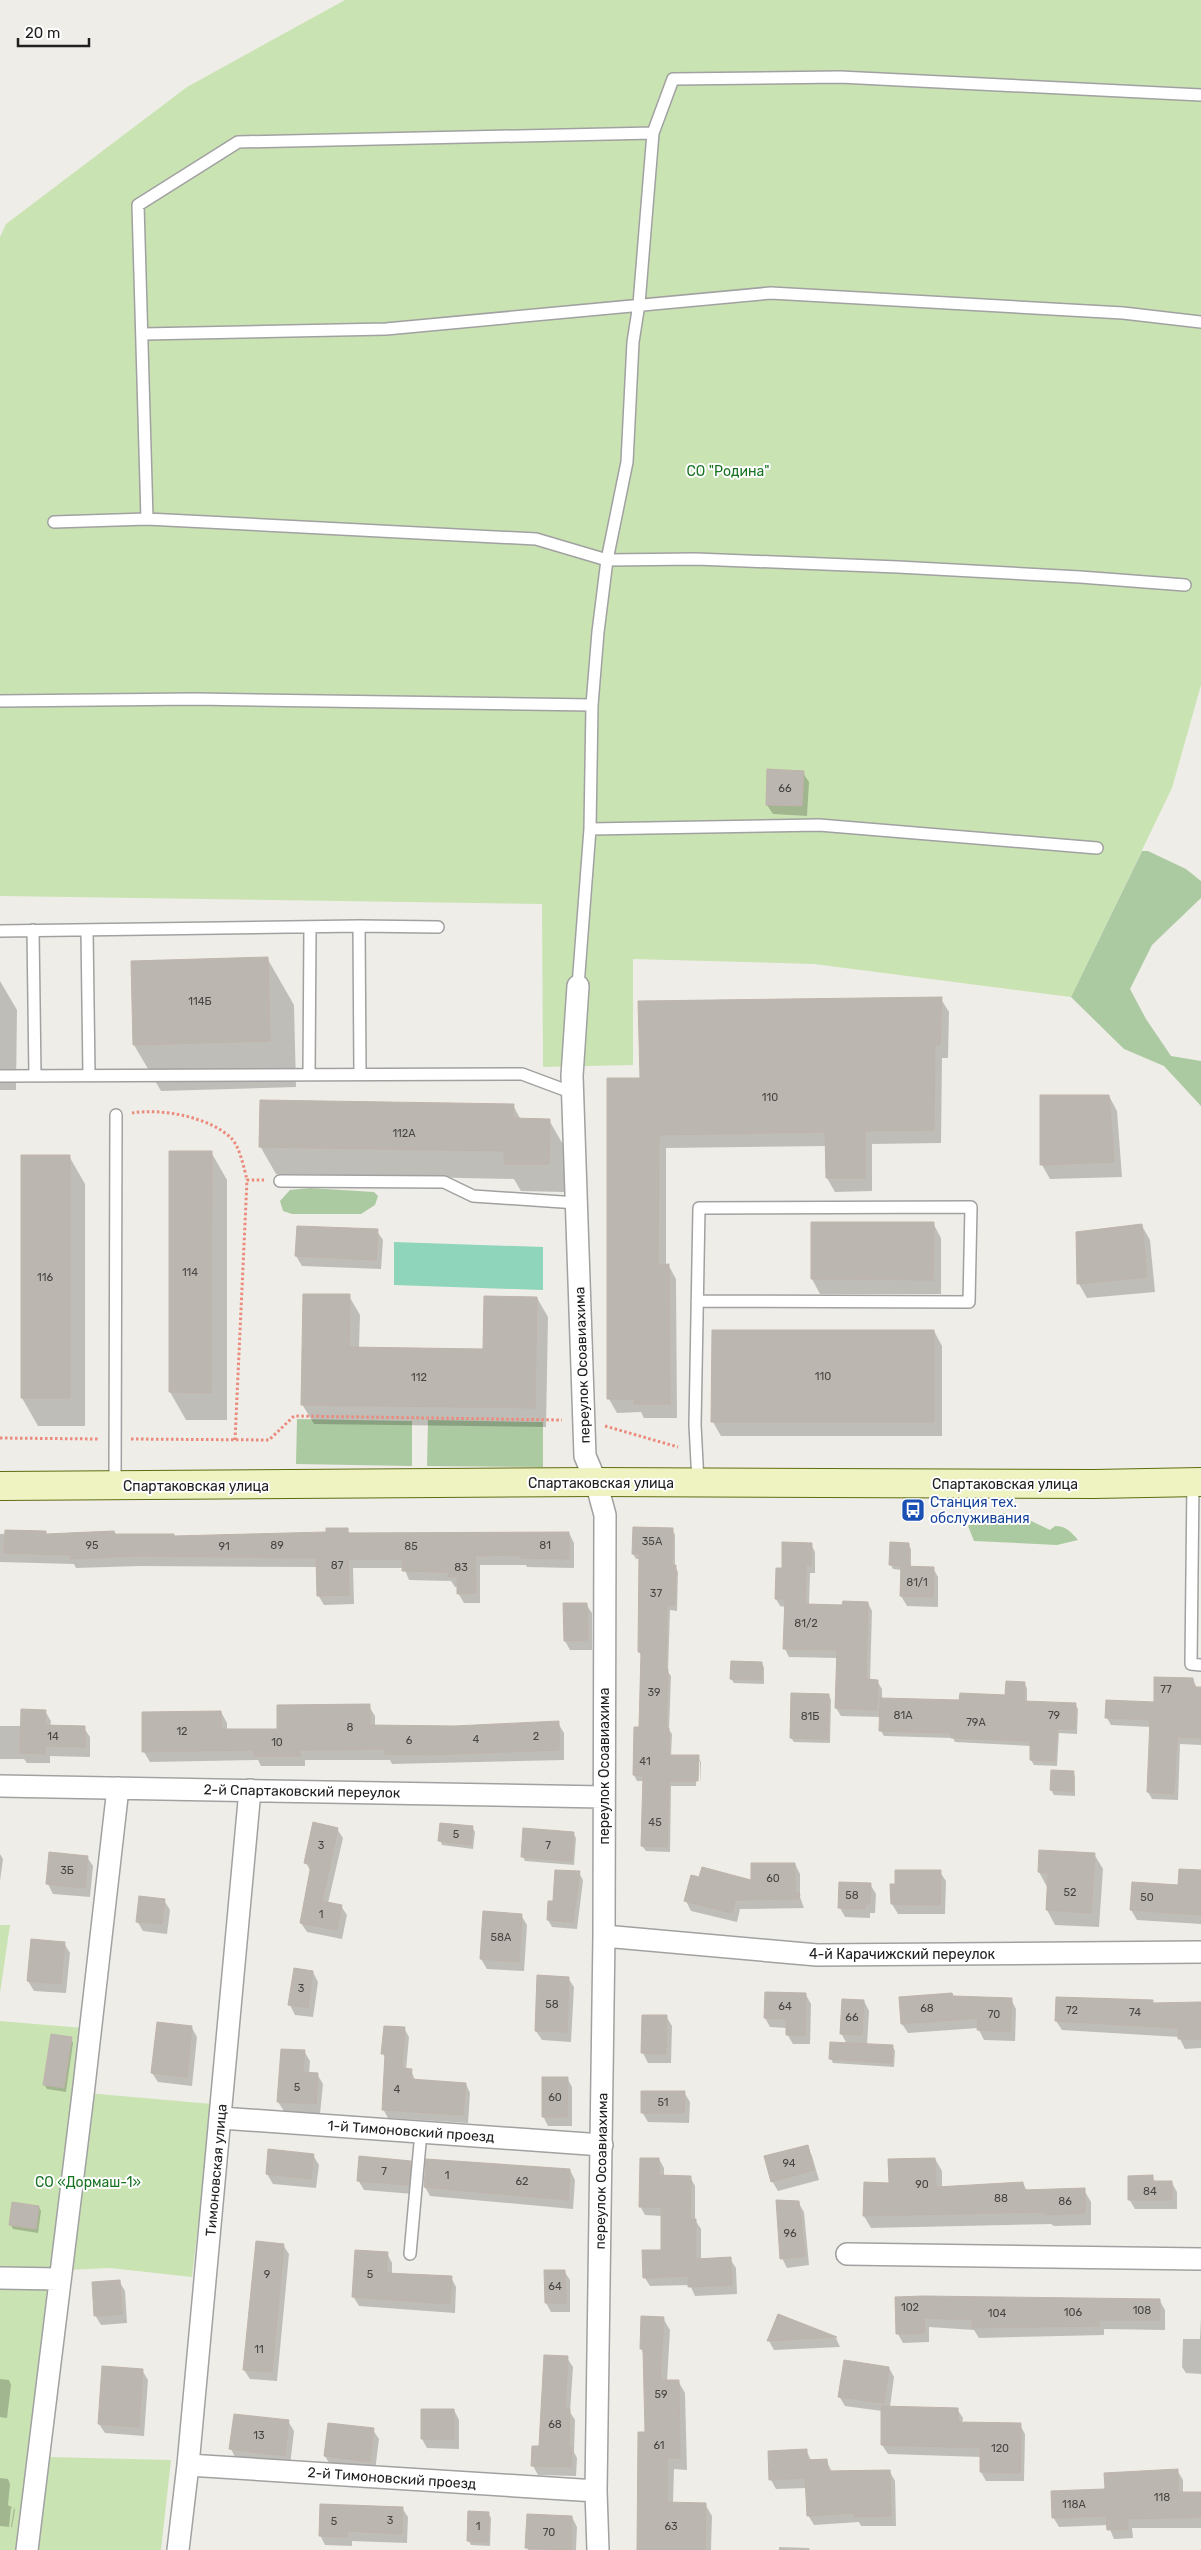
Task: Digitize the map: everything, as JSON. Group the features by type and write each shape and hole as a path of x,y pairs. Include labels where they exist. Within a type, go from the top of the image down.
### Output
{"street":[{"name":"переулок Осоавиахима","path":"578,986 573,1093 585,1456 596,1482 605,1515 604,1936 596,2491 598,2550"},
{"name":"Спартаковская улица","path":"0,1486 596,1482 1080,1484 1197,1482"},
{"name":"2-й Спартаковский переулок","path":"0,1786 603,1797"},
{"path":"27,2550 58,2279 84,2086 118,1788"},
{"name":"Тимоновская улица","path":"178,2550 188,2465 221,2118 250,1790"},
{"name":"4-й Карачижский переулок","path":"604,1936 817,1955 1201,1952"},
{"name":"1-й Тимоновский проезд","path":"221,2118 602,2145"},
{"path":"847,2254 1201,2259"},
{"path":"0,2278 58,2279"},
{"name":"2-й Тимоновский проезд","path":"188,2465 596,2491"}],"lane":[{"path":"578,986 590,830 592,705 607,560 628,462 633,342 639,304 653,133 673,79 840,77 1201,95"},
{"path":"147,519 138,205 238,142 653,133"},
{"path":"142,334 386,329 771,293 1123,313 1201,322"},
{"path":"54,522 147,519 536,539 607,560 696,560 898,567 1185,585"},
{"path":"0,701 195,699 592,705"},
{"path":"590,830 819,825 1097,848"},
{"path":"359,926 360,1074"},
{"path":"0,930 359,926 438,927"},
{"path":"310,927 310,1074"},
{"path":"33,930 35,1076"},
{"path":"87,930 89,1076"},
{"path":"0,1076 522,1074 573,1093"},
{"path":"115,1486 116,1115"},
{"path":"280,1181 444,1182 473,1196 577,1203"},
{"path":"697,1301 969,1302 971,1207 699,1208 697,1301 695,1425 698,1482"},
{"path":"1197,1482 1191,1664 1201,1665"},
{"path":"410,2254 420,2132"}],"path":[{"path":"116,1115 141,1111 177,1113 214,1127 233,1140 247,1180 235,1440"},
{"path":"247,1180 280,1181"},
{"path":"0,1438 269,1440 294,1416 584,1420 697,1452"}],"green space":[{"name":"СО \"Родина\"","path":"345,0 1201,0 1201,685 1172,788 1071,997 814,964 633,959 633,1065 543,1067 542,904 0,896 0,237 6,224 187,87"},
{"path":"1142,851 1148,851 1186,869 1201,881 1201,898 1152,945 1130,989 1146,1019 1171,1056 1201,1061 1201,1106 1164,1066 1124,1049 1071,997"},
{"path":"310,1188 374,1192 378,1196 375,1205 361,1214 292,1214 283,1211 280,1201 290,1190"},
{"path":"394,1242 543,1247 543,1290 394,1285"},
{"path":"297,1419 412,1421 412,1466 296,1464"},
{"path":"428,1420 543,1422 543,1467 427,1466"},
{"path":"1005,1513 1025,1518 1050,1530 1055,1526 1065,1528 1078,1540 1057,1545 974,1541 968,1526 972,1522 985,1516"},
{"path":"0,1925 10,1925 0,1993"},
{"name":"СО «Дормаш-1»","path":"0,2021 83,2028 76,2092 212,2104 192,2277 110,2268 67,2270 49,2457 171,2460 161,2550 0,2550"}],"building":[{"path":"767,769 804,771 802,806 766,805"},
{"path":"268,957 270,1041 133,1045 131,961"},
{"path":"942,997 940,1045 935,1045 934,1130 865,1131 865,1178 826,1178 825,1132 659,1135 658,1265 669,1264 670,1404 634,1404 634,1399 607,1399 607,1078 640,1078 638,1001"},
{"path":"1040,1095 1109,1095 1114,1162 1040,1165"},
{"path":"260,1100 514,1104 513,1118 550,1119 549,1164 504,1164 504,1151 259,1147"},
{"path":"169,1151 212,1151 211,1393 169,1392"},
{"path":"21,1155 70,1155 70,1398 21,1398"},
{"path":"811,1222 934,1222 933,1280 811,1279"},
{"path":"1142,1224 1147,1277 1077,1284 1076,1232"},
{"path":"297,1226 378,1229 376,1260 295,1256"},
{"path":"303,1294 350,1294 349,1347 483,1349 484,1296 537,1297 535,1408 301,1405"},
{"path":"712,1330 934,1330 934,1422 711,1422"},
{"path":"633,1527 673,1528 672,1565 676,1565 675,1605 667,1605 666,1669 668,1669 666,1728 669,1728 669,1755 699,1755 698,1781 669,1781 667,1847 641,1846 643,1776 633,1775 634,1727 639,1727 641,1652 638,1652 639,1554 632,1554"},
{"path":"326,1528 348,1528 348,1533 569,1532 569,1559 520,1558 520,1555 475,1556 476,1593 457,1594 457,1577 448,1577 448,1572 402,1571 403,1559 348,1559 349,1595 317,1596 316,1558 134,1556 70,1559 70,1555 4,1553 5,1530 46,1531 46,1534 114,1531 115,1534 174,1534 174,1536 326,1532"},
{"path":"782,1542 812,1543 811,1565 806,1565 805,1604 842,1605 843,1601 868,1602 866,1679 878,1680 877,1710 835,1708 837,1650 783,1649 785,1599 775,1599 776,1568 782,1568"},
{"path":"890,1542 909,1543 909,1566 889,1565"},
{"path":"901,1566 934,1567 933,1597 900,1596"},
{"path":"563,1603 587,1603 588,1640 564,1641"},
{"path":"731,1661 762,1662 762,1680 730,1679"},
{"path":"1154,1677 1193,1678 1193,1687 1201,1687 1201,1738 1177,1737 1174,1794 1147,1792 1150,1720 1105,1718 1106,1700 1154,1702"},
{"path":"1006,1681 1025,1682 1024,1701 1076,1703 1075,1729 1057,1729 1055,1761 1030,1760 1030,1741 951,1738 951,1733 879,1731 880,1698 959,1700 960,1693 1005,1695"},
{"path":"791,1693 829,1694 828,1739 790,1738"},
{"path":"370,1704 370,1725 454,1726 559,1721 559,1750 427,1755 385,1754 385,1749 300,1750 300,1756 254,1756 254,1750 142,1752 142,1712 221,1711 221,1729 277,1729 277,1705"},
{"path":"21,1709 46,1710 45,1725 85,1726 85,1747 45,1746 45,1754 20,1753"},
{"path":"1051,1770 1074,1771 1073,1792 1050,1790"},
{"path":"313,1822 338,1828 322,1901 342,1905 337,1930 300,1923 311,1865 304,1863"},
{"path":"440,1823 473,1826 471,1845 438,1841"},
{"path":"523,1828 574,1832 572,1861 521,1857"},
{"path":"1039,1850 1095,1853 1091,1913 1046,1910 1048,1873 1038,1872"},
{"path":"49,1852 88,1856 85,1888 46,1884"},
{"path":"751,1863 795,1863 795,1892 800,1894 799,1899 735,1900 732,1913 684,1901 691,1875 699,1877 702,1867 751,1880"},
{"path":"1179,1869 1201,1870 1201,1915 1130,1910 1132,1882 1178,1885"},
{"path":"555,1870 580,1871 573,1922 547,1920 548,1901 553,1901"},
{"path":"895,1870 941,1870 940,1905 891,1904 890,1884 895,1884"},
{"path":"839,1882 871,1883 870,1904 865,1904 865,1909 838,1908"},
{"path":"139,1896 165,1899 162,1924 136,1922"},
{"path":"483,1911 522,1914 519,1962 480,1959"},
{"path":"31,1939 65,1942 61,1984 27,1981"},
{"path":"294,1968 313,1971 308,2008 288,2005"},
{"path":"537,1975 569,1977 567,2032 535,2031"},
{"path":"765,1992 806,1993 805,2035 786,2035 786,2019 764,2018"},
{"path":"952,1993 953,1996 1012,1998 1010,2032 977,2030 978,2018 901,2024 899,1997"},
{"path":"1056,1997 1153,2000 1153,2003 1201,2002 1201,2039 1178,2039 1178,2028 1055,2021"},
{"path":"842,1999 864,2000 862,2035 840,2034"},
{"path":"642,2015 667,2015 666,2054 641,2053"},
{"path":"157,2022 192,2026 187,2077 151,2073"},
{"path":"384,2026 405,2027 402,2068 412,2069 411,2079 466,2083 463,2115 382,2110 385,2054 381,2054"},
{"path":"51,2034 72,2037 64,2088 43,2085"},
{"path":"830,2042 893,2045 892,2063 829,2059"},
{"path":"281,2049 305,2050 303,2072 318,2073 316,2104 277,2102"},
{"path":"542,2077 568,2077 567,2117 542,2117"},
{"path":"641,2091 685,2091 684,2113 641,2113"},
{"path":"808,2145 814,2170 771,2182 764,2156"},
{"path":"268,2149 314,2154 311,2179 266,2174"},
{"path":"359,2156 411,2161 409,2185 357,2181"},
{"path":"640,2158 659,2158 659,2175 691,2176 690,2219 696,2219 696,2259 731,2257 732,2285 688,2287 688,2276 643,2278 642,2250 661,2250 661,2207 639,2207"},
{"path":"935,2158 936,2187 1023,2182 1023,2190 1085,2188 1085,2213 1045,2215 1045,2212 863,2216 864,2182 889,2183 888,2159"},
{"path":"426,2159 570,2169 568,2200 424,2187"},
{"path":"1153,2175 1153,2181 1172,2181 1172,2200 1128,2200 1128,2176"},
{"path":"776,2200 799,2201 805,2256 780,2259"},
{"path":"12,2202 39,2206 36,2229 9,2225"},
{"path":"256,2241 284,2244 272,2372 243,2370"},
{"path":"355,2250 388,2252 386,2273 452,2276 450,2304 352,2297"},
{"path":"544,2270 565,2270 566,2303 545,2303"},
{"path":"120,2280 122,2314 94,2316 92,2282"},
{"path":"895,2297 1160,2299 1160,2320 1099,2320 1099,2326 972,2328 972,2320 924,2318 925,2333 896,2334"},
{"path":"778,2314 837,2337 767,2341"},
{"path":"641,2316 664,2317 660,2380 679,2380 680,2458 667,2458 667,2502 706,2503 705,2550 637,2550 638,2432 645,2432 643,2349 640,2349"},
{"path":"544,2355 568,2356 565,2409 570,2409 569,2447 572,2447 571,2467 531,2466 532,2446 539,2446"},
{"path":"844,2360 889,2367 884,2403 838,2397"},
{"path":"102,2366 143,2369 139,2427 98,2424"},
{"path":"881,2406 958,2408 958,2422 1021,2423 1020,2473 980,2472 980,2448 881,2445"},
{"path":"421,2409 454,2409 454,2439 421,2439"},
{"path":"234,2414 289,2420 285,2456 229,2449"},
{"path":"328,2423 374,2428 370,2462 324,2456"},
{"path":"807,2449 807,2460 827,2459 828,2471 890,2470 891,2516 854,2517 854,2513 807,2516 805,2478 769,2480 768,2451"},
{"path":"1178,2469 1178,2492 1201,2492 1201,2517 1128,2519 1128,2529 1107,2530 1106,2516 1052,2518 1051,2491 1105,2489 1104,2473"},
{"path":"320,2504 403,2507 402,2534 347,2531 347,2537 319,2536"},
{"path":"468,2511 489,2512 488,2542 467,2541"},
{"path":"527,2514 572,2516 571,2550 525,2548"}],"place":[{"name":"Станция тех. обслуживания","path":"913,1510"}]}
